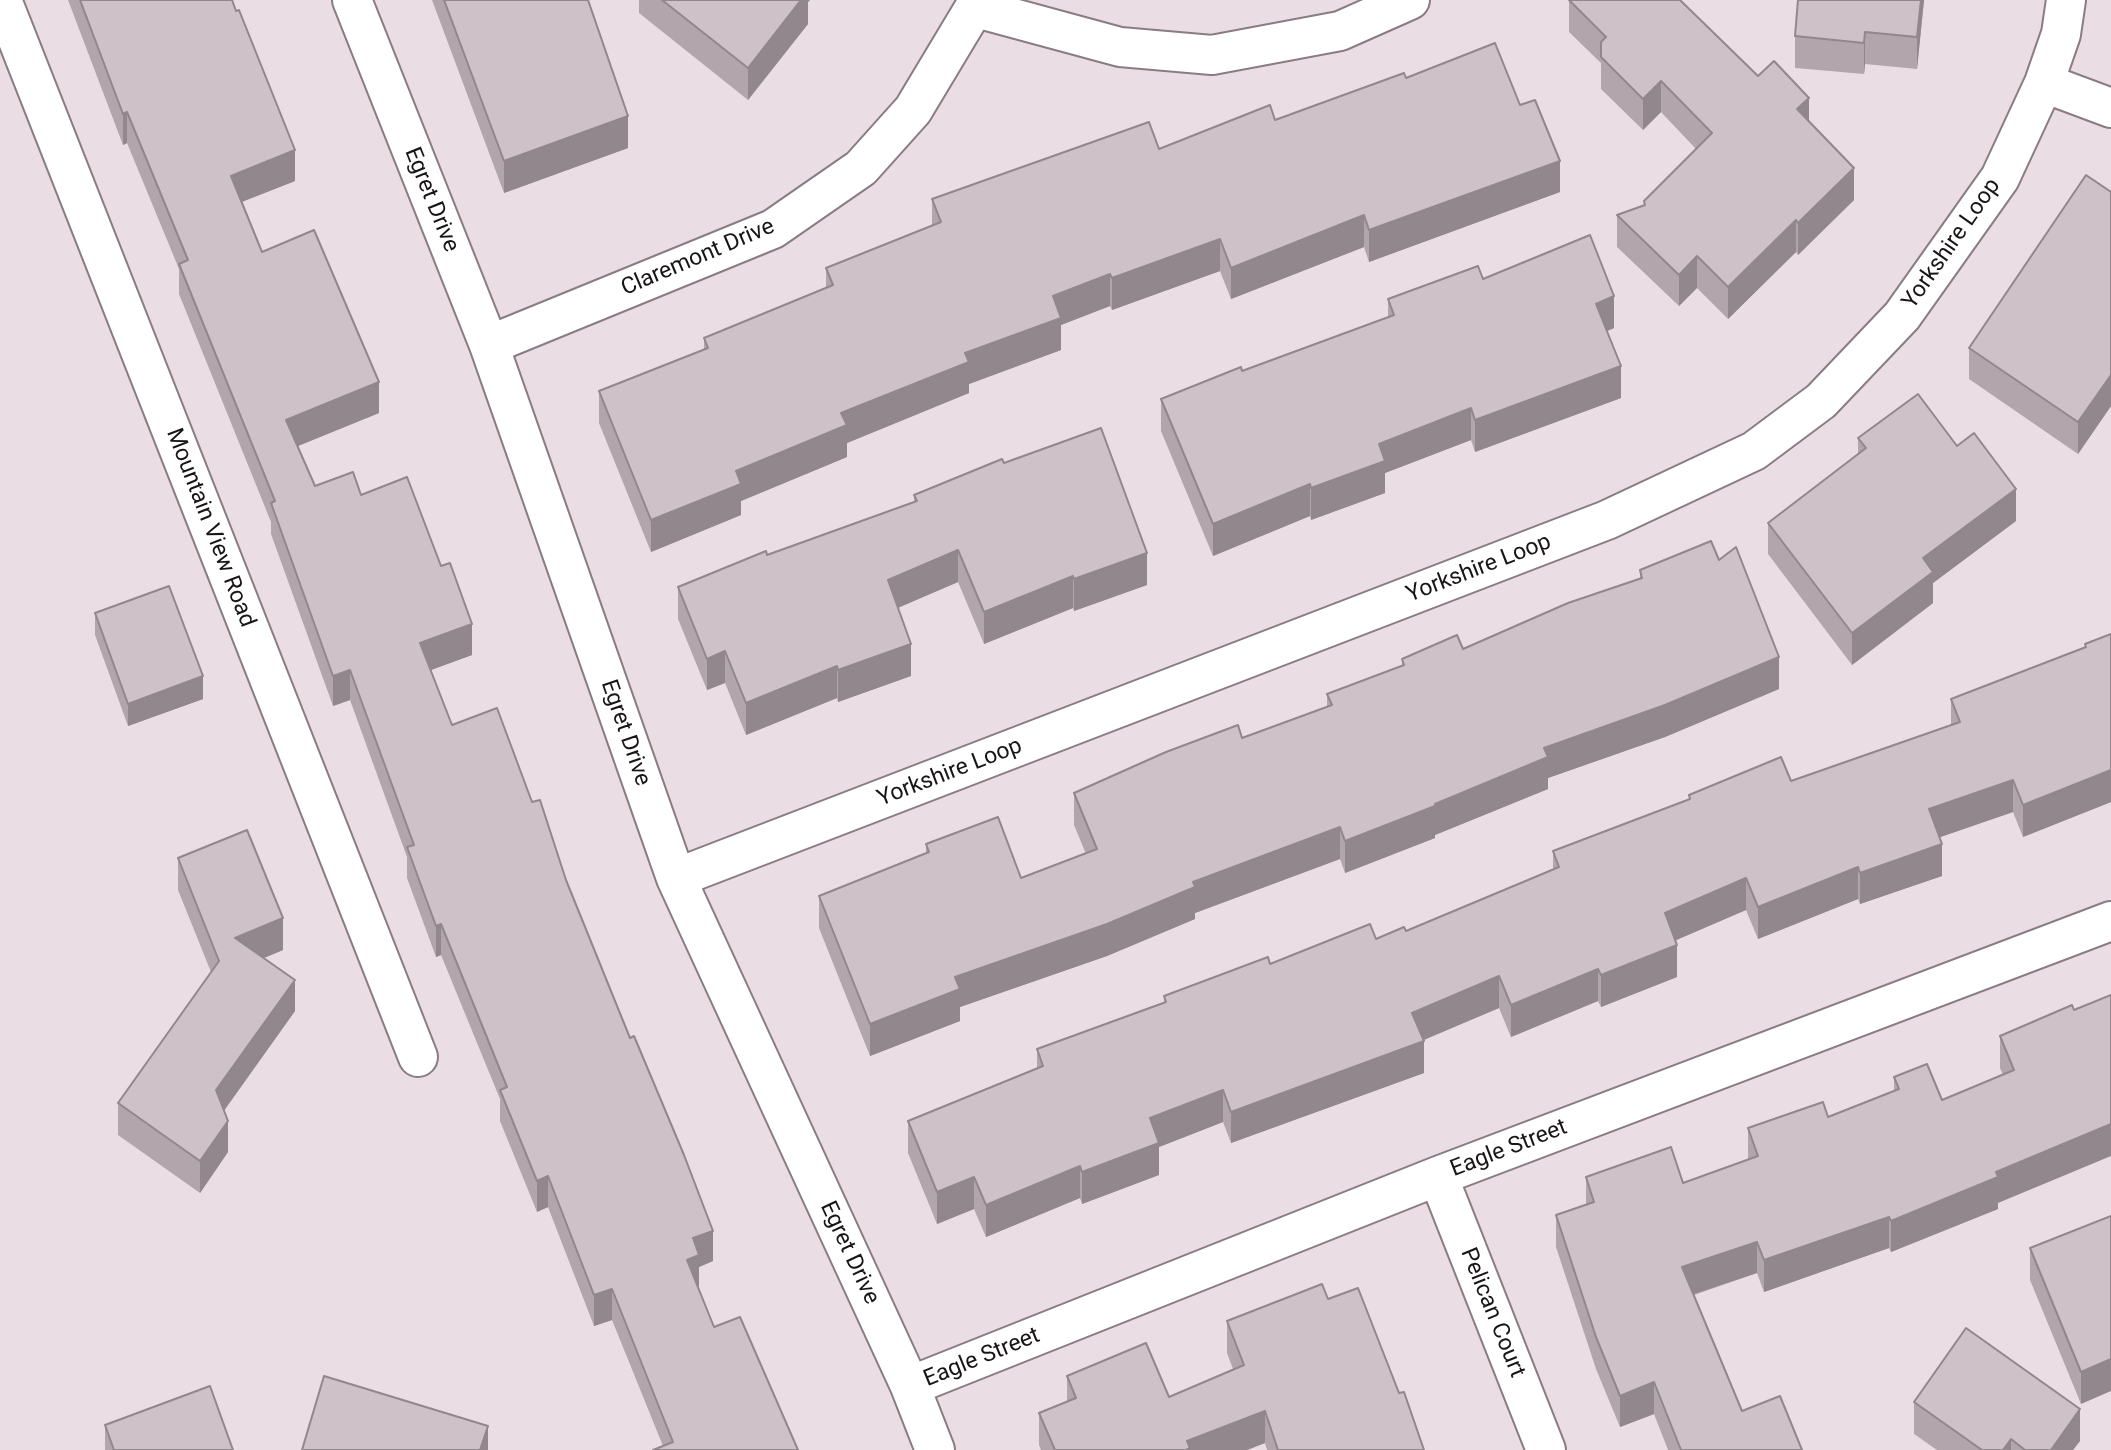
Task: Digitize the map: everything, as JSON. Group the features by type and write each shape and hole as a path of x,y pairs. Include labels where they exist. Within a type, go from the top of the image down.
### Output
{"street":[{"name":"Mountain View Road","path":"2,0 418,1057"},
{"name":"Egret Drive","path":"352,0 489,345 676,878 911,1386 935,1450"},
{"path":"978,4 1120,47 1212,55 1340,31 1410,0"},
{"name":"Yorkshire Loop","path":"676,878 1607,520 1754,451 1821,401 1902,316 2000,178 2044,83 2061,34 2066,0"},
{"name":"Claremont Drive","path":"489,345 773,229 869,158 913,110 978,4"},
{"path":"2044,83 2111,108"},
{"name":"Eagle Street","path":"911,1386 1438,1176 2111,921"},
{"name":"Pelican Court","path":"1438,1176 1546,1450"}],"building":[{"path":"80,0 232,0 236,11 239,10 295,150 231,176 262,252 314,230 379,382 286,420 315,486 353,472 361,495 407,477 441,566 450,563 472,624 420,643 452,725 497,708 532,802 540,800 566,880 630,1038 634,1036 684,1155 713,1231 693,1238 699,1255 687,1260 714,1327 740,1317 798,1450 653,1450 673,1442 612,1289 594,1295 548,1176 537,1181 500,1090 507,1087 441,924 436,926 407,847 414,845 350,670 333,676 271,503 275,501 179,264 188,260 127,112 123,114"},
{"path":"444,0 588,0 628,116 504,161"},
{"path":"662,0 801,0 748,68"},
{"path":"1569,0 1680,0 1758,76 1774,61 1809,98 1797,109 1854,168 1728,287 1697,256 1679,275 1617,215 1645,205 1644,201 1712,133 1661,81 1643,99 1601,57 1601,42 1606,37"},
{"path":"1798,0 1921,0 1917,37 1865,32 1864,43 1795,36"},
{"path":"1495,43 1520,105 1535,100 1560,161 1369,230 1364,215 1231,268 1220,239 1112,278 1110,274 1053,296 1061,318 965,353 969,362 841,413 847,425 736,471 741,484 651,520 599,391 708,348 704,338 833,285 826,268 941,222 932,199 1149,122 1159,149 1270,105 1275,120 1404,73 1406,78"},
{"path":"2086,175 2111,192 2111,375 2078,422 1969,348"},
{"path":"1590,235 1614,296 1596,304 1621,366 1475,420 1471,408 1379,444 1385,461 1311,488 1310,484 1213,524 1161,399 1241,367 1242,371 1394,315 1388,299 1478,266 1483,279"},
{"path":"1918,394 1957,446 1974,433 2016,489 1923,558 1933,572 1852,633 1768,523 1866,448 1858,438"},
{"path":"1101,428 1147,553 1074,579 1073,576 984,612 958,550 888,580 911,644 838,670 837,666 746,703 725,651 707,659 678,587 766,551 767,555 917,501 914,495 1002,459 1004,463"},
{"path":"1711,541 1719,560 1736,547 1779,657 1665,705 1544,748 1548,757 1345,841 1340,827 1193,882 1195,887 1107,924 955,977 960,989 870,1024 819,896 929,852 926,844 998,817 1021,878 1097,849 1074,793 1166,752 1238,725 1242,738 1332,705 1327,694 1404,665 1402,659 1457,635 1463,649 1568,603 1642,578 1640,570"},
{"path":"169,586 203,676 128,704 95,613"},
{"path":"2111,634 2111,770 2023,805 2013,780 1929,809 1942,844 1860,873 1858,867 1758,907 1746,878 1665,913 1677,945 1601,975 1598,969 1511,1005 1499,976 1412,1013 1424,1041 1231,1112 1223,1090 1150,1118 1159,1143 1082,1172 1080,1166 986,1205 974,1177 937,1192 908,1121 1043,1066 1037,1049 1166,1002 1164,996 1268,957 1270,964 1370,924 1376,939 1404,927 1406,931 1559,867 1553,851 1690,799 1689,795 1781,757 1791,781 1960,722 1951,699 2086,647 2085,644"},
{"path":"247,830 283,918 235,938 295,980 216,1090 228,1121 200,1161 118,1103 219,961 178,858"},
{"path":"2111,995 2111,1124 1996,1172 1998,1177 1891,1221 1889,1217 1764,1260 1757,1242 1682,1267 1742,1411 1780,1396 1802,1450 1681,1450 1654,1382 1620,1396 1596,1337 1556,1215 1594,1202 1586,1177 1671,1147 1683,1183 1758,1156 1748,1128 1823,1102 1828,1117 1899,1089 1894,1077 1927,1064 1942,1100 2014,1070 2000,1036 2072,1005 2074,1010"},
{"path":"2111,1216 2111,1359 2081,1372 2030,1248"},
{"path":"1322,1284 1328,1299 1358,1288 1399,1393 1404,1392 1424,1450 1278,1450 1265,1411 1187,1441 1190,1448 1186,1450 1055,1450 1039,1413 1076,1398 1067,1376 1146,1343 1169,1397 1244,1365 1227,1321"},
{"path":"1966,1328 2080,1409 2051,1450 2025,1450 2011,1439 2003,1450 1982,1450 1914,1402"},
{"path":"324,1376 488,1426 480,1450 302,1450"},
{"path":"210,1386 233,1450 114,1450 105,1425"}]}
